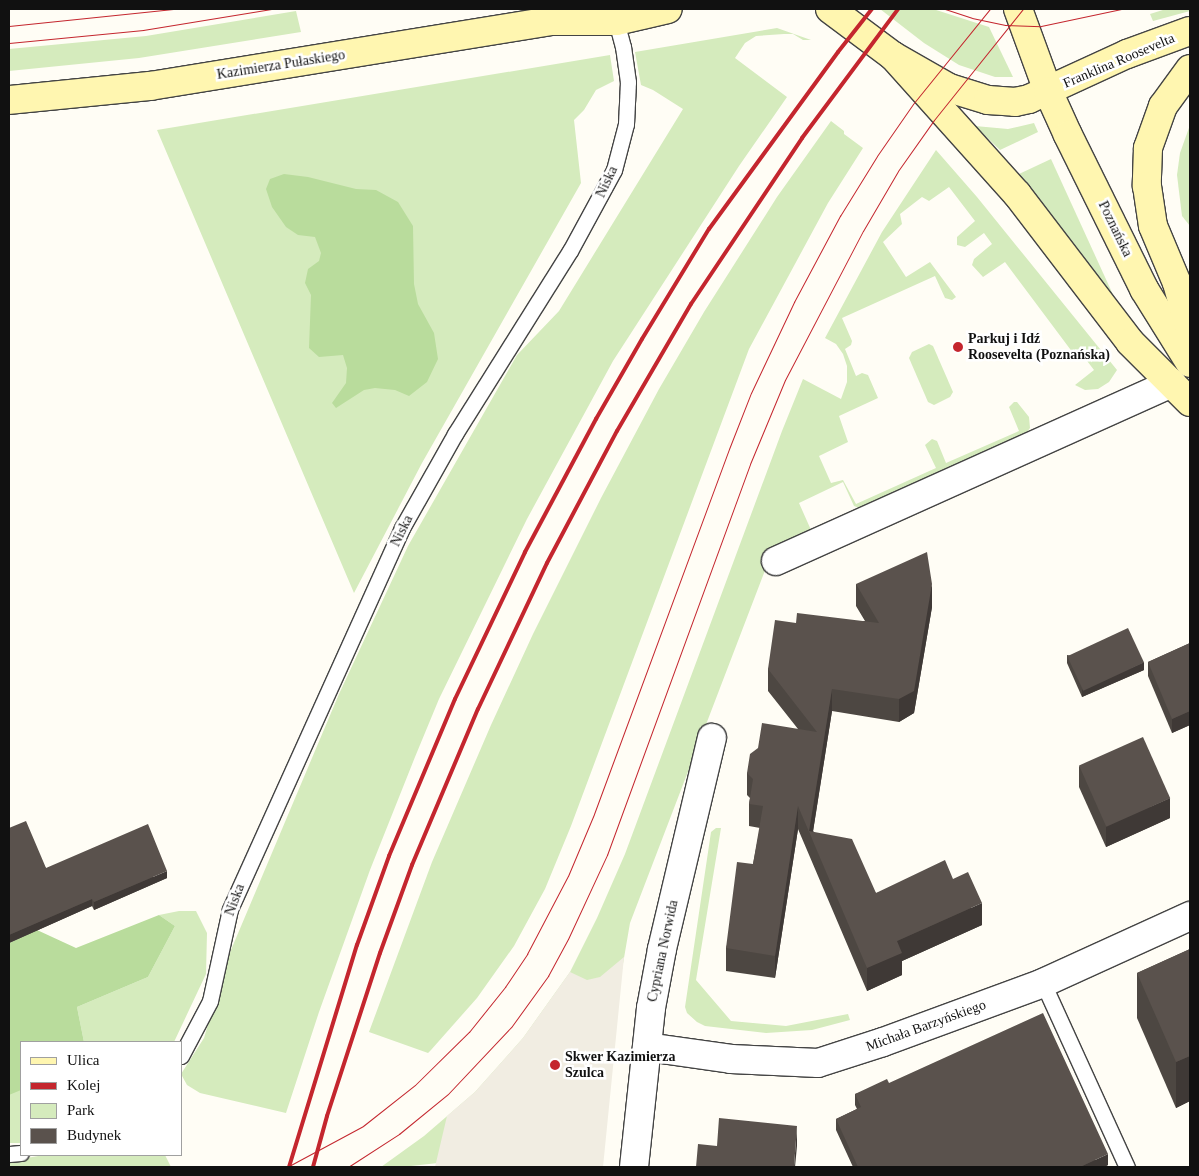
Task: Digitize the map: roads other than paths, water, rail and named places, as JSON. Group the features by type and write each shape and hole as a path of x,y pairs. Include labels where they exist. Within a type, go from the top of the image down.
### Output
{"street":[{"name":"Kazimierza Pułaskiego","path":"9,100 150,86 560,15 616,21 668,9"},
{"path":"830,9 893,56 949,88 977,99 1015,102 1048,91"},
{"name":"Poznańska","path":"1018,9 1048,91 1144,289 1190,362"},
{"name":"Franklina Roosevelta","path":"1048,91 1127,54 1190,31"},
{"path":"776,561 1181,392 1130,342 1016,194 893,56"},
{"path":"1190,69 1163,106 1148,148 1147,186 1153,226 1177,283 1190,329"},
{"name":"Cypriana Norwida","path":"634,1167 651,1008 662,949 712,738"},
{"name":"Michała Barzyńskiego","path":"647,1047 730,1059 818,1063 883,1042 1043,983 1190,916"}],"lane":[{"name":"Niska","path":"182,1054 210,1001 234,900 402,528 455,434 570,251 614,170 626,124 628,82 623,47 616,21"},
{"path":"1043,983 1127,1167"}],"tram line":[{"path":"9,26 173,9"},
{"path":"9,43 143,30 271,9"},
{"path":"945,9 972,18 1005,25 1041,26 1121,9"},
{"path":"287,1167 363,1126 415,1085 469,1032 505,987 527,954 568,876 594,814 729,449 751,393 794,302 840,216 877,156 913,104 990,9"},
{"path":"1013,9 1050,9"},
{"path":"348,1167 399,1134 448,1094 512,1026 548,976 568,939 607,855 750,464 785,380 863,231 898,171 934,120 1023,9"}],"railway":[{"path":"289,1167 357,945 389,856 455,699 525,552 596,419 709,229 838,52 872,9"},
{"path":"313,1167 327,1116 380,953 412,865 478,709 547,563 617,431 691,304 802,138 898,9"}],"place":[{"name":"Parkuj i Idź Roosevelta (Poznańska)","path":"958,347"},
{"name":"Skwer Kazimierza Szulca","path":"555,1065"}]}
